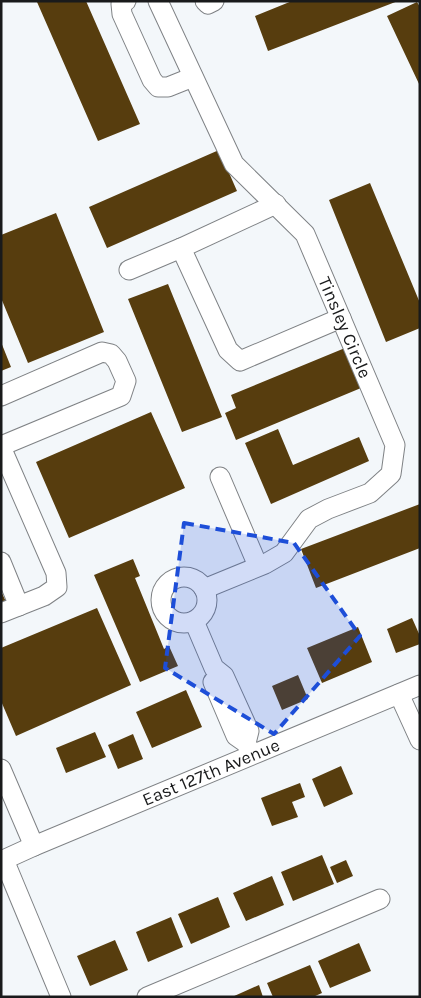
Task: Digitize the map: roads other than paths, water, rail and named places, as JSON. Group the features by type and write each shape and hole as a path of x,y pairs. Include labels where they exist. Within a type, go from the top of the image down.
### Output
{"street":[{"path":"126,1 122,4 122,14 152,80 158,87 168,87 194,77"},
{"name":"Tinsley Circle","path":"158,1 234,164 305,234 395,445 391,474 370,493 328,509 309,519 284,553 204,589"},
{"path":"129,270 276,204"},
{"path":"181,248 228,350 240,361 341,318"},
{"path":"1,396 102,352 111,354 117,361 126,380 120,396 1,447 56,573 57,587 44,596 1,613"},
{"path":"220,477 258,566"},
{"path":"1,562 19,606"},
{"path":"186,577 200,583 204,589 207,596 207,604 200,617 194,621 179,622 166,614 163,608 163,593 166,586 172,581 186,577"},
{"path":"194,621 214,668 213,681 236,736 249,749"},
{"name":"East 127th Avenue","path":"2,861 249,749 420,685"},
{"path":"399,694 420,740"},
{"path":"1,769 34,846"},
{"path":"2,861 61,997"},
{"path":"147,997 380,899"}]}
